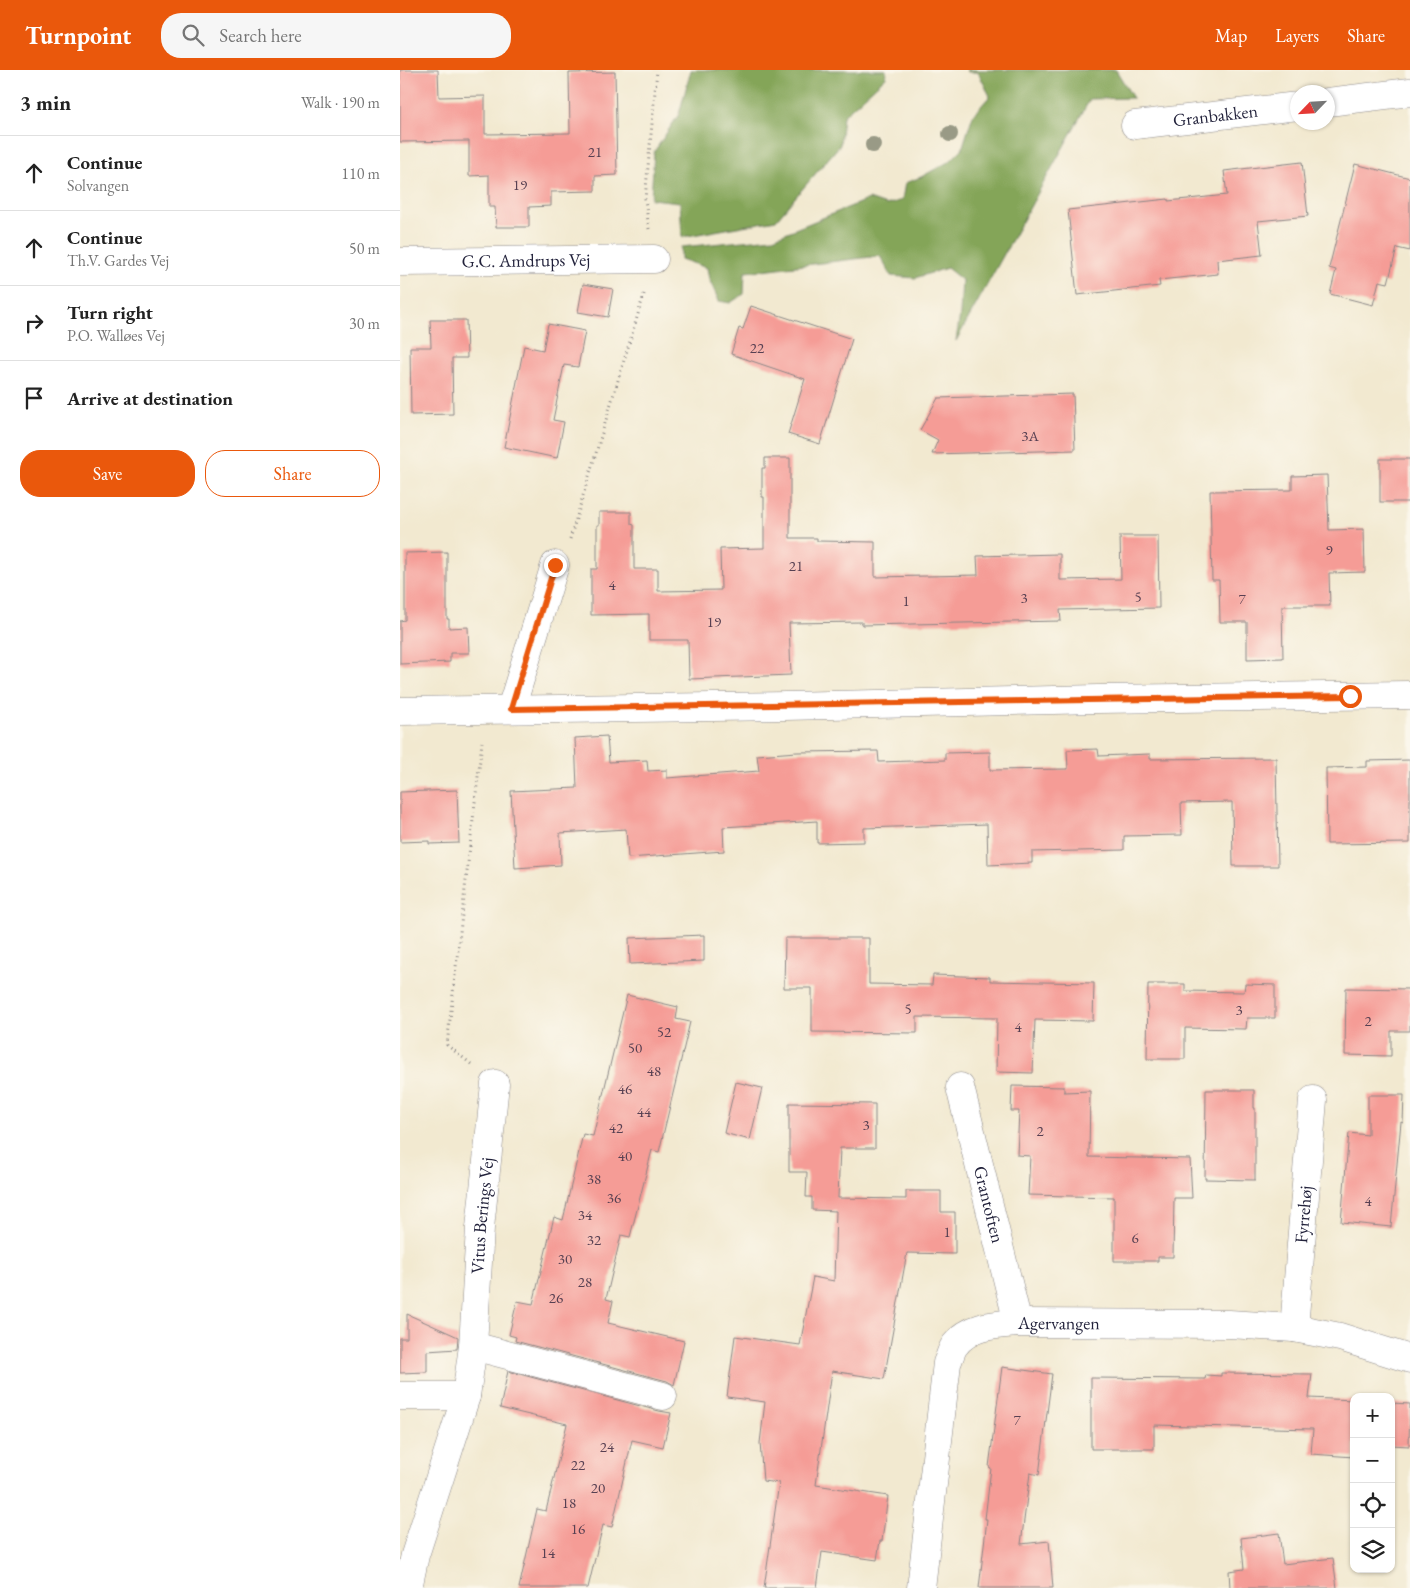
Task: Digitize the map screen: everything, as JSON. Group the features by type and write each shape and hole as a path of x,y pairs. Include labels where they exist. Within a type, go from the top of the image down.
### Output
{"street":[{"path":"1335,101 1410,92"},
{"name":"Granbakken","path":"1135,125 1290,107"},
{"name":"G.C. Amdrups Vej","path":"400,262 654,259"},
{"path":"498,710 555,565"},
{"path":"400,711 1410,695"},
{"name":"Vitus Berings Vej","path":"408,1588 416,1555 466,1396 473,1346 480,1228 495,1084"},
{"name":"Grantoften","path":"960,1087 1018,1323"},
{"name":"Fyrrehøj","path":"1294,1328 1313,1100"},
{"name":"Agervangen","path":"921,1588 948,1363 954,1346 966,1333 987,1326 1018,1323 1229,1324 1294,1328 1340,1337 1396,1353 1410,1359"},
{"path":"473,1346 663,1396"},
{"path":"400,1396 466,1396"}],"path":[{"path":"555,565 563,560 654,259 645,199 657,70"},
{"path":"495,1084 447,1045 498,710"}],"green space":[{"path":"691,70 886,70 886,77 843,116 840,145 776,220 682,237 680,202 651,199 654,152 679,114"},
{"path":"966,70 1116,70 1133,98 1090,99 956,341 962,280 947,268 915,278 891,276 880,256 745,272 744,294 730,303 719,301 709,279 707,268 681,259 681,247 773,238 869,199 886,205 902,200 905,183 921,177 950,161 962,149 973,115 990,96 978,72 968,72"}],"building":[{"path":"400,70 438,70 439,97 485,96 485,134 570,133 569,73 615,72 617,175 595,176 595,191 551,192 551,206 529,207 529,227 496,227 495,207 489,207 489,175 469,176 469,141 400,142"},
{"path":"1302,162 1308,216 1258,221 1262,255 1217,260 1218,274 1159,280 1160,286 1077,295 1068,210 1168,199 1168,201 1227,195 1224,171"},
{"path":"1355,164 1410,178 1410,251 1397,248 1388,283 1379,281 1373,305 1330,294 1336,270 1329,268"},
{"path":"583,284 613,289 608,317 578,312"},
{"path":"751,306 852,339 820,444 788,434 805,379 731,354 739,328 743,329"},
{"path":"430,320 466,320 467,358 452,358 453,414 411,415 410,347 431,347"},
{"path":"548,324 585,331 578,367 564,365 553,420 564,422 557,458 504,447 524,346 543,350"},
{"path":"1073,394 1075,450 932,454 938,440 920,430 938,398"},
{"path":"765,458 790,458 790,538 817,538 817,541 875,542 875,577 978,575 977,556 1060,554 1060,580 1121,579 1120,536 1158,536 1159,608 1060,610 1061,621 862,625 862,622 789,623 791,675 689,679 688,640 649,640 649,614 591,615 591,569 597,569 597,525 599,525 599,512 631,512 631,524 634,525 634,569 658,569 658,591 721,590 720,549 764,548 762,468 765,468"},
{"path":"1380,459 1410,459 1410,502 1380,502"},
{"path":"1327,475 1329,530 1364,529 1365,572 1329,573 1330,606 1282,606 1283,658 1247,659 1247,622 1220,622 1219,580 1212,580 1210,491 1292,490 1292,476"},
{"path":"447,552 447,619 449,619 449,628 468,627 469,653 450,653 450,662 400,664 400,621 405,620 405,553"},
{"path":"607,736 609,762 647,760 648,771 667,770 667,778 759,771 757,755 797,752 878,751 879,762 945,760 945,753 990,752 990,770 1068,769 1067,750 1098,749 1099,756 1150,754 1150,759 1276,758 1278,866 1233,866 1232,802 1181,803 1182,835 1124,836 1124,850 1032,852 1032,863 988,865 987,824 864,828 864,842 817,843 817,821 723,827 724,851 628,858 626,829 560,833 561,865 515,868 511,791 577,788 575,738"},
{"path":"1410,760 1410,843 1327,844 1326,768 1367,767 1367,761"},
{"path":"457,790 459,843 429,844 429,841 400,842 400,792"},
{"path":"704,935 704,961 630,964 629,938"},
{"path":"785,938 869,938 869,984 932,985 933,975 990,977 990,981 1094,983 1093,1021 1035,1020 1033,1073 996,1072 997,1018 917,1017 917,1033 812,1032 812,988 784,988"},
{"path":"1148,984 1185,984 1185,991 1244,992 1245,984 1275,985 1275,1018 1247,1018 1246,1029 1185,1028 1185,1059 1147,1059"},
{"path":"1346,988 1410,989 1410,1031 1391,1031 1391,1056 1345,1055"},
{"path":"627,995 678,1007 676,1019 690,1022 659,1152 652,1150 630,1237 621,1235 606,1299 613,1301 608,1323 684,1341 674,1385 667,1381 515,1341 516,1337 509,1335 517,1301 533,1304 554,1217 563,1220 583,1134 593,1136"},
{"path":"736,1082 762,1088 750,1140 724,1133"},
{"path":"1012,1086 1064,1087 1064,1092 1090,1091 1089,1157 1190,1159 1192,1198 1174,1198 1173,1257 1158,1257 1158,1261 1114,1261 1114,1197 1028,1195 1030,1156 1017,1155 1019,1111 1011,1111"},
{"path":"1206,1090 1254,1090 1255,1180 1205,1179"},
{"path":"1368,1095 1404,1095 1403,1123 1401,1122 1391,1227 1341,1222 1349,1133 1368,1135"},
{"path":"789,1103 875,1104 875,1148 840,1148 838,1198 906,1199 906,1191 941,1191 941,1212 955,1212 955,1254 907,1253 884,1379 832,1371 816,1485 888,1496 882,1541 880,1541 877,1560 822,1552 817,1588 764,1588 779,1483 763,1481 760,1443 765,1402 727,1397 735,1336 800,1345 813,1277 834,1281 836,1211 812,1210 812,1197 806,1197 807,1172 789,1172"},
{"path":"407,1314 458,1337 457,1349 427,1351 427,1372 400,1373 400,1338 407,1338"},
{"path":"1002,1367 1052,1374 1039,1475 1030,1473 1021,1544 1049,1541 1053,1588 979,1588 987,1519 985,1519 991,1468 989,1467"},
{"path":"508,1371 671,1413 663,1447 632,1440 612,1527 603,1525 588,1588 519,1588 537,1509 546,1511 567,1424 500,1408"},
{"path":"1221,1373 1312,1374 1309,1398 1350,1400 1350,1457 1311,1454 1313,1429 1154,1425 1154,1449 1091,1449 1091,1378 1205,1379 1206,1375 1221,1376"},
{"path":"1395,1403 1410,1404 1409,1446 1395,1445"},
{"path":"1279,1533 1283,1564 1333,1558 1337,1588 1230,1588 1229,1571 1244,1569 1241,1538"}],"route":[{"path":"555,565 511,709 1350,696"}]}
